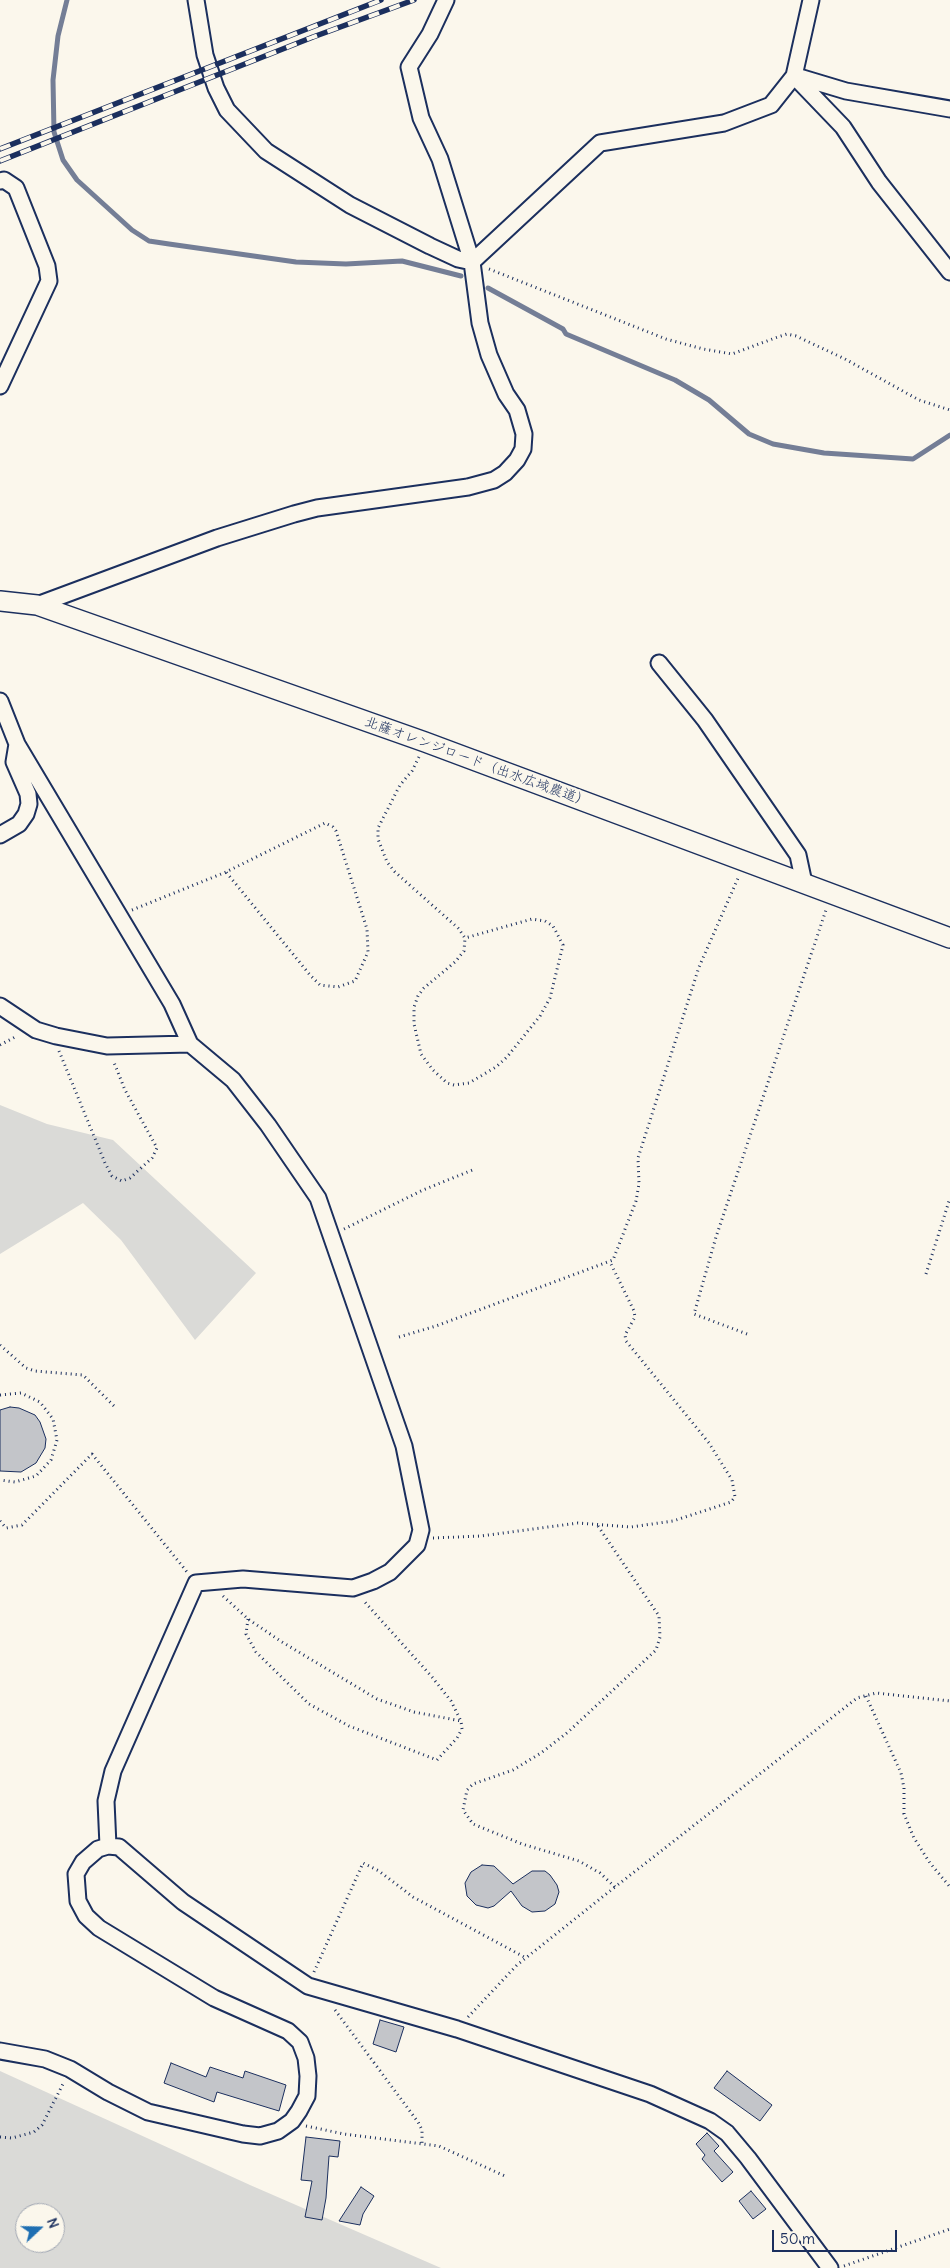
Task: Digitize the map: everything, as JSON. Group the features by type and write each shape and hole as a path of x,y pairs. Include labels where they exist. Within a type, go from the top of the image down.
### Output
{"street":[{"path":"196,0 205,54 216,88 227,110 260,145 350,205 430,246 458,259 472,262"},
{"path":"37,605 218,538 294,514 317,508 468,487 494,480 505,473 517,460 523,449 524,434 517,410 506,394 489,355 480,322 472,262 440,159 421,118 409,67 430,34 446,0"},
{"path":"472,262 600,143 724,124 771,105 794,76 811,0"},
{"path":"794,76 846,90 950,109"},
{"path":"794,76 843,127 878,182 950,272"},
{"path":"0,181 4,180 16,188 47,266 49,281 0,386"},
{"name":"北薩オレンジロード（出水広域農道）","path":"0,601 37,605 425,742 950,938"},
{"path":"659,663 705,720 798,855 804,884"},
{"path":"0,701 17,744 172,1004 190,1044 233,1080 268,1125 318,1198 404,1446 421,1530 416,1544 407,1556 390,1572 374,1581 352,1588 243,1579 203,1582 113,1771 106,1801 108,1846"},
{"path":"0,835 19,824 26,814 29,804 28,794 14,762 17,744"},
{"path":"0,1006 36,1030 107,1046 190,1044"},
{"path":"0,2051 45,2059 70,2069 108,2092 148,2112 243,2134 260,2136 278,2130 292,2121 307,2096 308,2076 306,2058 300,2042 288,2031 214,1998 99,1928 86,1916 78,1901 76,1874 88,1857 98,1849 108,1846 119,1847 183,1902 308,1986 458,2028 650,2094 710,2121 727,2133 835,2268"}],"path":[{"path":"472,262 666,339 703,349 732,354 787,334 796,336 845,359 918,400 950,410"},
{"path":"425,742 412,771 400,785 378,828 378,839 387,862 394,872 458,928 465,938 464,951 455,962 424,988 418,996 414,1007 414,1024 421,1054 433,1070 447,1083 454,1085 469,1083 496,1067 508,1057 540,1016 550,998 563,945 553,926 545,921 532,919 465,938"},
{"path":"120,915 271,852 323,824 333,827 367,929 368,952 354,981 338,987 320,984 310,975 226,872"},
{"path":"399,1336 436,1326 613,1260 636,1201 639,1184 638,1158 699,967 745,861"},
{"path":"747,1334 694,1314 719,1228 831,894"},
{"path":"52,1035 105,1163 112,1176 122,1181 130,1178 152,1158 158,1148 125,1090 107,1046"},
{"path":"332,1234 423,1190 476,1169"},
{"path":"926,1274 950,1198"},
{"path":"418,1539 481,1536 578,1524 631,1527 673,1521 712,1510 731,1502 735,1496 732,1480 709,1444 626,1341 625,1335 635,1317 634,1310 610,1262"},
{"path":"0,1345 21,1364 35,1371 83,1375 116,1408"},
{"path":"0,1394 21,1393 40,1402 53,1419 57,1440 51,1460 36,1476 16,1482 0,1480"},
{"path":"0,1521 6,1528 22,1525 92,1454 203,1582 221,1594 248,1619 305,1657 377,1699 414,1712 461,1721"},
{"path":"598,1526 658,1616 660,1637 656,1650 568,1732 540,1753 513,1770 473,1784 466,1790 464,1810 473,1824 522,1844 579,1861 600,1873 615,1887"},
{"path":"248,1619 246,1634 256,1652 309,1704 349,1726 437,1760 457,1738 462,1729 461,1721 451,1701 432,1677 352,1588"},
{"path":"458,2028 526,1958 857,1698 876,1693 950,1701"},
{"path":"866,1696 901,1773 904,1788 904,1814 914,1838 930,1863 950,1887"},
{"path":"308,1986 363,1863 379,1871 412,1897 526,1958"},
{"path":"326,1991 335,2011 418,2122 422,2130 422,2144"},
{"path":"0,2136 24,2137 38,2128 70,2069"},
{"path":"292,2121 300,2125 344,2134 439,2146 506,2177"},
{"path":"835,2268 950,2229"}],"shaded area":[{"path":"0,1105 47,1124 113,1140 256,1273 195,1340 121,1240 83,1203 0,1254"},
{"path":"0,2071 250,2185 441,2268 0,2268"}],"building":[{"path":"10,1407 19,1408 35,1415 40,1422 46,1439 45,1448 36,1463 21,1472 0,1471 0,1410"},
{"path":"482,1865 494,1866 513,1884 532,1871 545,1871 557,1885 559,1892 555,1904 545,1911 532,1912 522,1906 511,1891 494,1906 488,1908 476,1905 467,1896 465,1883 471,1872"},
{"path":"380,2020 404,2027 396,2052 373,2044"},
{"path":"171,2063 206,2077 210,2067 243,2078 245,2071 286,2085 279,2111 217,2092 214,2102 164,2083"},
{"path":"727,2071 772,2105 760,2121 714,2088"},
{"path":"707,2133 719,2146 714,2151 733,2172 722,2182 702,2159 705,2155 696,2144"},
{"path":"306,2137 340,2141 338,2157 329,2156 326,2198 322,2220 305,2217 312,2181 301,2180"},
{"path":"361,2187 374,2196 363,2214 360,2225 339,2221"},
{"path":"751,2191 766,2209 753,2219 739,2201"}],"waterway":[{"path":"67,0 58,36 53,80 54,132 63,160 77,180 132,230 149,241 296,262 346,264 402,261 461,276"},
{"path":"488,288 563,329 566,334 675,380 709,400 749,434 773,444 824,453 913,459 950,435"}],"railway":[{"path":"0,149 381,0"},
{"path":"0,161 313,37 414,0"}]}
